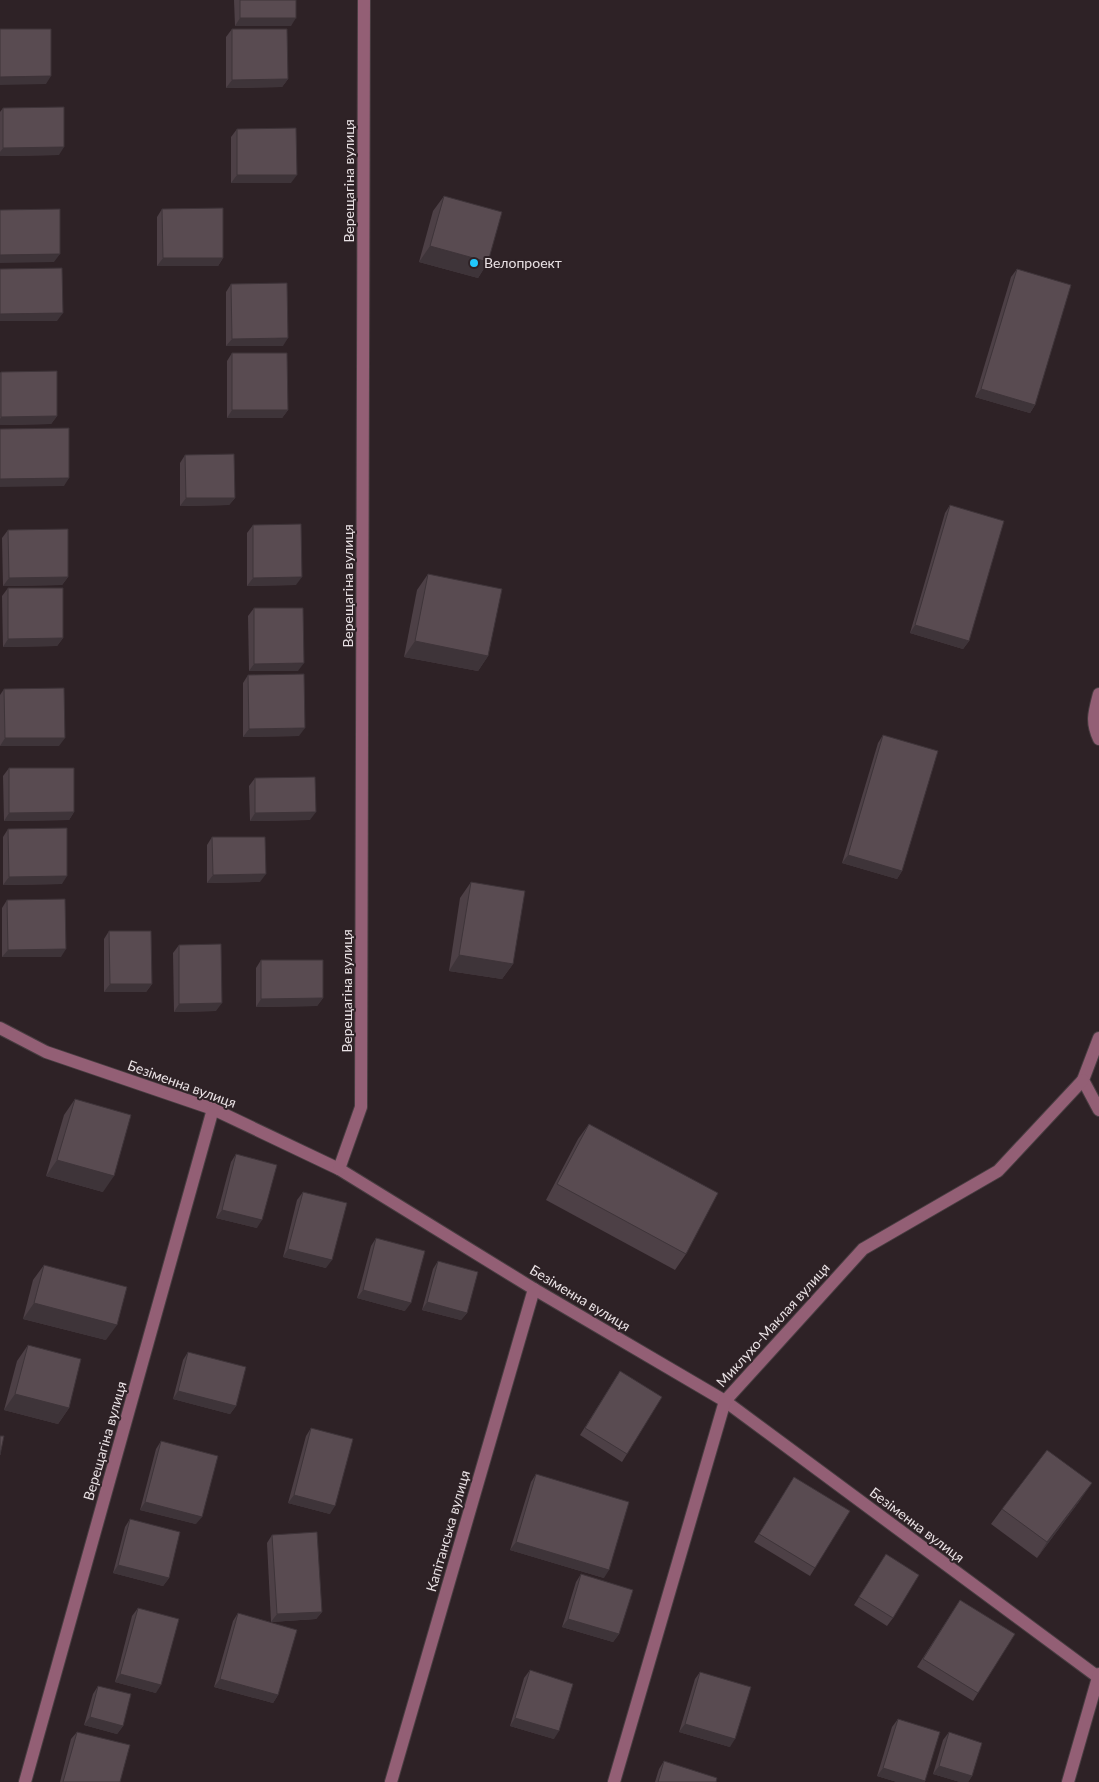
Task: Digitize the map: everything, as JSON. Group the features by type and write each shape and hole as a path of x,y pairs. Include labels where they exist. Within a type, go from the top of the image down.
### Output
{"street":[{"name":"Верещагіна вулиця","path":"339,1169 361,1107 364,0"},
{"path":"1099,694 1095,707 1093,727 1099,740"},
{"name":"Безіменна вулиця","path":"0,1028 46,1052 214,1109 339,1169 534,1289 725,1400 1098,1676"},
{"path":"1099,1038 1083,1080 1099,1110"},
{"name":"Миклухо-Маклая вулиця","path":"614,1782 725,1400 863,1249 998,1171 1083,1080"},
{"name":"Верещагіна вулиця","path":"25,1782 214,1109"},
{"name":"Капітанська вулиця","path":"391,1782 534,1289"},
{"path":"1068,1782 1098,1676"}],"building":[{"path":"240,0 296,0 296,18 240,18"},
{"path":"0,29 51,29 51,76 0,77"},
{"path":"232,29 287,29 288,79 232,80"},
{"path":"64,107 64,147 3,148 3,108"},
{"path":"296,128 297,175 237,175 237,129"},
{"path":"444,196 502,212 488,262 430,246"},
{"path":"223,208 223,258 163,258 162,209"},
{"path":"60,209 60,254 0,255 0,210"},
{"path":"62,268 63,313 0,314 0,269"},
{"path":"1017,269 1071,285 1035,405 981,389"},
{"path":"287,283 288,338 232,339 231,284"},
{"path":"232,353 287,353 288,410 232,410"},
{"path":"57,371 57,416 1,417 1,372"},
{"path":"69,428 69,478 0,479 0,429"},
{"path":"234,454 235,498 186,498 185,455"},
{"path":"950,505 1004,521 969,641 915,625"},
{"path":"301,524 302,577 253,578 253,525"},
{"path":"68,529 68,577 9,578 8,530"},
{"path":"428,574 502,589 488,656 415,641"},
{"path":"8,588 63,588 63,638 8,639"},
{"path":"254,608 303,608 304,663 254,664"},
{"path":"304,674 305,728 249,729 248,675"},
{"path":"64,688 65,738 5,738 4,689"},
{"path":"883,735 938,751 902,871 848,855"},
{"path":"9,768 74,768 74,812 9,813"},
{"path":"315,777 316,812 255,813 255,778"},
{"path":"67,828 67,876 9,877 8,829"},
{"path":"212,837 265,837 266,874 213,875"},
{"path":"471,882 525,891 513,964 459,955"},
{"path":"65,899 66,949 8,950 7,900"},
{"path":"109,931 151,931 152,984 110,984"},
{"path":"221,944 222,1003 179,1004 179,945"},
{"path":"261,960 323,960 323,998 261,999"},
{"path":"75,1099 131,1115 114,1176 57,1160"},
{"path":"589,1124 718,1193 686,1254 557,1184"},
{"path":"236,1154 277,1165 262,1220 222,1210"},
{"path":"303,1192 347,1203 332,1260 288,1249"},
{"path":"376,1238 425,1251 411,1303 363,1290"},
{"path":"438,1261 478,1272 467,1313 427,1302"},
{"path":"44,1265 127,1287 117,1325 34,1303"},
{"path":"28,1345 81,1359 69,1408 15,1394"},
{"path":"188,1352 246,1367 236,1406 178,1391"},
{"path":"620,1371 662,1397 627,1454 585,1428"},
{"path":"311,1428 353,1439 335,1506 294,1495"},
{"path":"0,1436 4,1436 0,1455"},
{"path":"161,1441 218,1456 202,1517 145,1502"},
{"path":"1047,1450 1092,1483 1047,1542 1002,1509"},
{"path":"536,1474 629,1502 609,1570 516,1542"},
{"path":"794,1477 850,1511 815,1568 759,1534"},
{"path":"130,1519 180,1532 169,1578 118,1565"},
{"path":"317,1532 322,1612 277,1614 272,1535"},
{"path":"886,1554 919,1575 893,1618 859,1597"},
{"path":"581,1574 633,1590 619,1634 568,1619"},
{"path":"960,1600 1015,1634 978,1693 923,1659"},
{"path":"138,1608 179,1619 161,1685 120,1674"},
{"path":"238,1613 297,1630 278,1695 220,1679"},
{"path":"530,1670 573,1684 559,1731 515,1718"},
{"path":"700,1672 751,1687 735,1739 685,1724"},
{"path":"98,1686 131,1694 123,1726 90,1717"},
{"path":"898,1719 940,1732 925,1781 883,1768"},
{"path":"77,1732 130,1745 120,1782 63,1782"},
{"path":"949,1732 982,1743 972,1776 939,1766"},
{"path":"664,1761 717,1778 716,1782 658,1782"}],"place":[{"name":"Велопроект","path":"474,263"}]}
